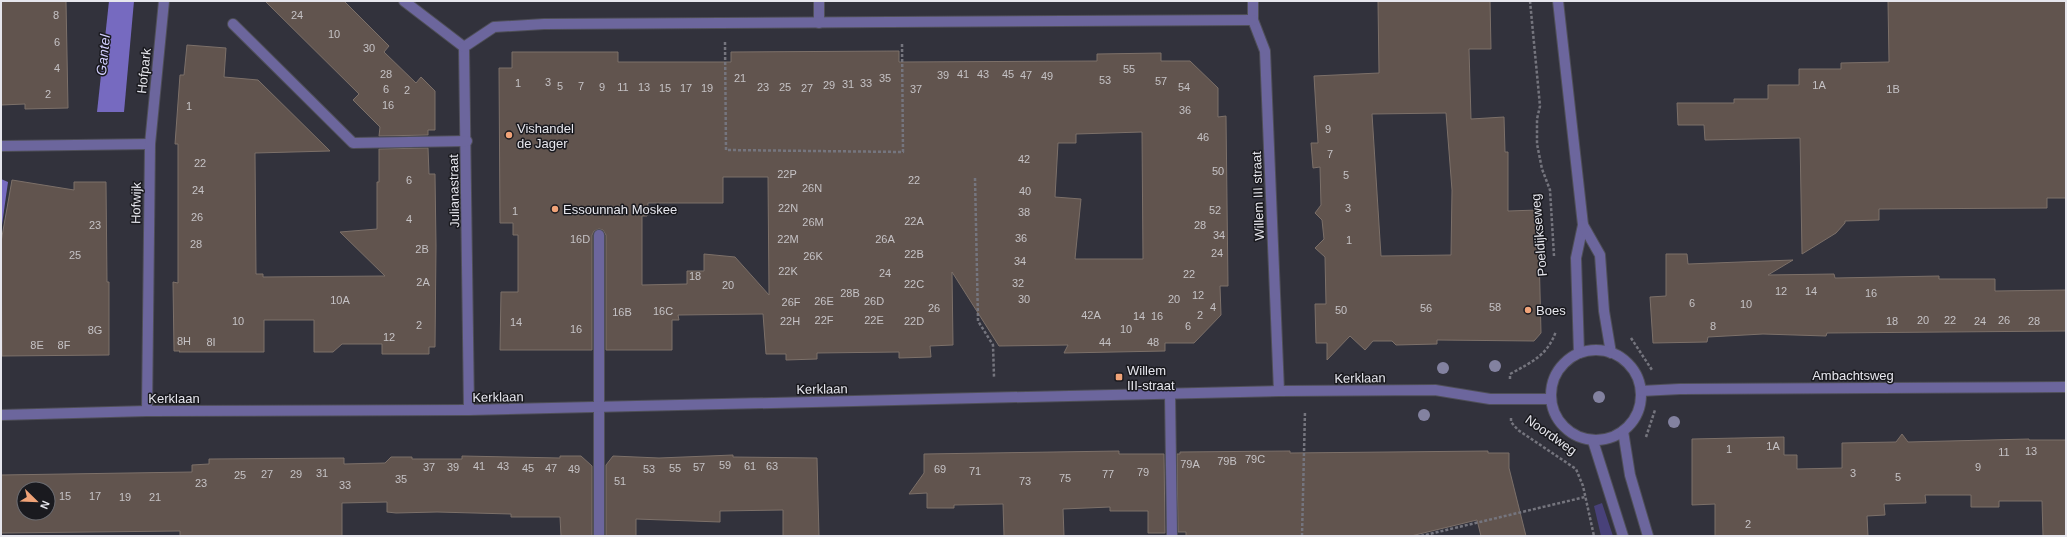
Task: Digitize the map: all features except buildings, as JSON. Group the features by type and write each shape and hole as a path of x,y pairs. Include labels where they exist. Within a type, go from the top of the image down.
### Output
{"street":[{"name":"Hofpark","path":"150,144 164,1"},
{"path":"404,1 464,47 494,27 544,24 1253,20"},
{"path":"819,1 819,23"},
{"name":"Willem III straat","path":"1253,1 1253,20 1265,51 1279,391"},
{"path":"1558,1 1583,225 1576,258 1579,353"},
{"path":"233,24 353,143 467,141"},
{"name":"Julianastraat","path":"464,47 467,141 469,410"},
{"path":"1,146 150,144"},
{"name":"Hofwijk","path":"147,411 150,144"},
{"path":"1583,225 1600,255 1604,311 1611,353"},
{"path":"598,235 600,536"},
{"path":"1595,350 1611,353 1622,359 1631,367 1638,380 1641,391 1637,413 1623,431 1609,439 1593,440 1577,437 1564,428 1555,415 1551,399 1552,385 1558,372 1567,361 1579,353 1595,350"},
{"name":"Ambachtsweg","path":"1641,391 1680,389 2066,387"},
{"name":"Kerklaan","path":"1,415 147,411 469,410 1279,391 1435,390 1490,399 1551,399"},
{"path":"1170,394 1172,536"},
{"path":"1623,431 1630,475 1648,536"},
{"name":"Noordweg","path":"1593,440 1623,536"}],"path":[{"name":"Poeldijkseweg","path":"1530,1 1540,106 1537,119 1538,144 1542,169 1550,190 1554,260"},
{"path":"725,24 726,150 903,152 901,22"},
{"path":"975,178 978,320 993,346 995,398"},
{"path":"1511,400 1510,374 1538,358 1551,345 1557,328"},
{"path":"1302,536 1305,392"},
{"name":"Noordweg","path":"1511,400 1512,422 1518,430 1576,469 1583,486 1594,536"},
{"path":"1422,536 1585,497"}],"shaded area":[{"path":"109,1 134,1 124,112 97,112"},
{"path":"1,179 8,182 1,232"},
{"path":"1602,503 1613,536 1601,536 1594,506"}],"place":[{"name":"Vishandel de Jager","path":"509,135"},
{"name":"Essounnah Moskee","path":"555,209"},
{"name":"Boes","path":"1528,310"},
{"name":"Willem III-straat","path":"1119,377"}],"water label":[{"name":"Gantel","path":"103,55"}]}
